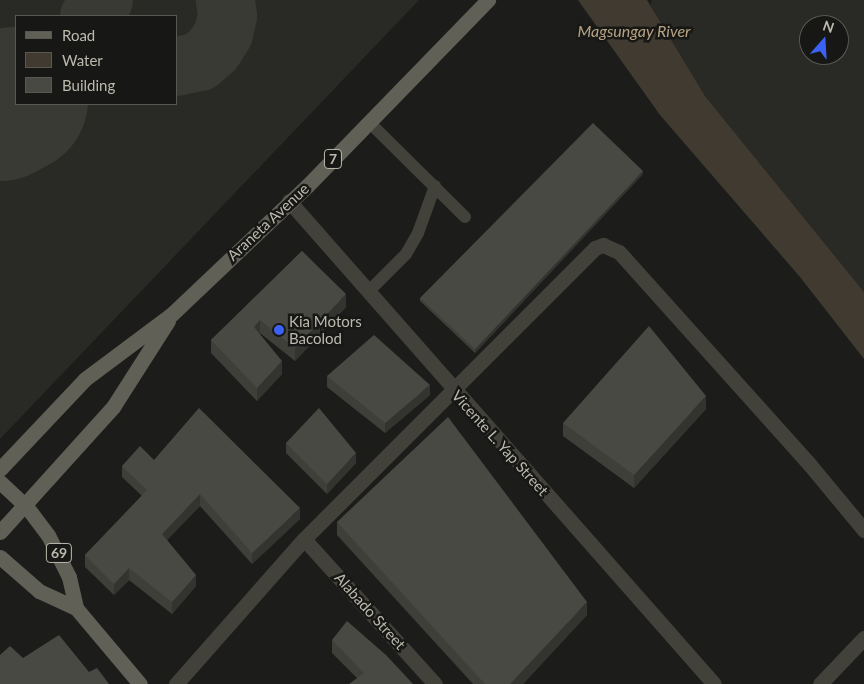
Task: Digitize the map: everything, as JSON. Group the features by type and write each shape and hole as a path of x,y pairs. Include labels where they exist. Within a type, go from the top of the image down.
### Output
{"main road":[{"name":"Araneta Avenue","path":"0,469 85,379 172,314 370,122 488,0"},
{"name":"Araneta Avenue","path":"0,532 26,506 113,407 172,314"},
{"name":"69","path":"0,482 26,506 59,554 76,608 140,684"},
{"name":"69","path":"0,557 39,591 76,608"}],"street":[{"name":"Vicente L. Yap Street","path":"289,201 370,290 452,390 714,684"},
{"path":"176,684 304,539 595,248 603,245 619,252 804,457 864,530"},
{"name":"Alabado Street","path":"304,539 435,684"},
{"path":"820,684 864,638"}],"lane":[{"path":"370,122 465,216"},
{"path":"370,290 406,254 418,233 435,186"}],"shaded area":[{"path":"0,0 419,0 0,439"},
{"path":"652,0 864,0 864,292 705,96 650,5"}],"water":[{"name":"Magsungay River","path":"578,0 647,0 705,96 864,292 864,359 800,277 660,115"}],"building":[{"path":"593,123 643,171 475,349 420,298"},
{"name":"Kia Motors Bacolod","path":"302,251 346,294 295,348 260,320 254,327 282,361 257,388 211,340"},
{"path":"649,326 706,396 634,475 563,423"},
{"path":"374,335 430,385 385,423 327,376"},
{"path":"199,408 300,508 252,553 200,494 162,534 196,575 172,602 129,568 114,584 85,555 147,490 122,466 140,446 154,460"},
{"path":"319,408 356,453 327,484 286,443"},
{"path":"448,417 587,602 510,684 485,684 337,522"},
{"path":"347,621 386,655 413,684 349,684 364,673 332,640"},
{"path":"59,635 89,672 97,668 109,684 0,684 0,655 10,646 23,658"}],"taxiway":[{"path":"90,15 103,0"},
{"path":"178,66 199,61 213,49 223,33 227,15 225,0"}],"runway":[{"path":"0,108 15,100"}],"place":[{"name":"Kia Motors Bacolod","path":"279,330"}]}
